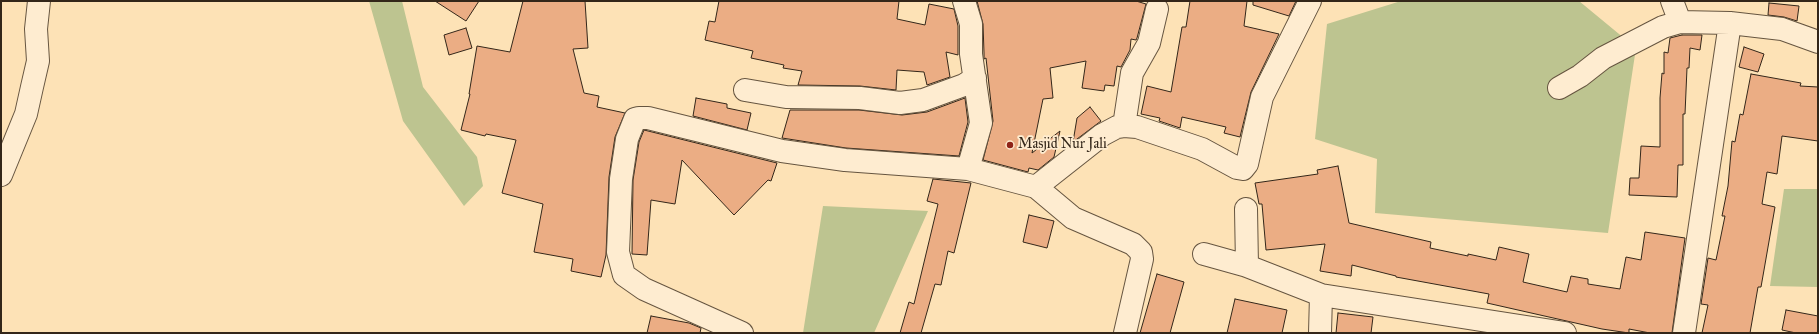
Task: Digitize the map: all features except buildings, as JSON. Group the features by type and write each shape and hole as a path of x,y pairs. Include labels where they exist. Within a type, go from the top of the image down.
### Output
{"street":[{"path":"1,175 26,114 38,60 36,29 39,1"},
{"path":"964,1 971,24 971,54 981,123 968,169"},
{"path":"1036,187 1102,135 1124,126 1137,127 1202,149 1237,168 1243,169 1247,164 1262,97 1310,1"},
{"path":"1672,1 1680,22"},
{"path":"1124,126 1132,73 1150,43 1157,9"},
{"path":"1559,88 1580,76 1603,58 1663,27 1680,22 1730,23 1782,29 1818,42"},
{"path":"1684,333 1730,23"},
{"path":"745,90 786,97 860,98 900,103 930,97 964,85 975,78"},
{"path":"742,333 708,316 644,289 624,275 618,252 621,179 627,139 635,119 648,118 782,151 844,160 968,169 1036,187 1073,218 1133,244 1142,252 1142,259 1125,333"},
{"path":"1246,209 1247,266"},
{"path":"1204,254 1247,266 1322,295 1565,333"},
{"path":"1320,333 1322,295"}],"green space":[{"path":"369,1 402,1 423,87 477,157 483,186 464,206 403,121"},
{"path":"1401,1 1579,1 1636,48 1608,233 1375,213 1377,159 1315,139 1327,24"},
{"path":"1784,189 1818,189 1818,287 1770,286"},
{"path":"823,206 928,211 874,333 803,333"}],"place":[{"name":"Masjid Nur Jali","path":"1010,145"}]}
